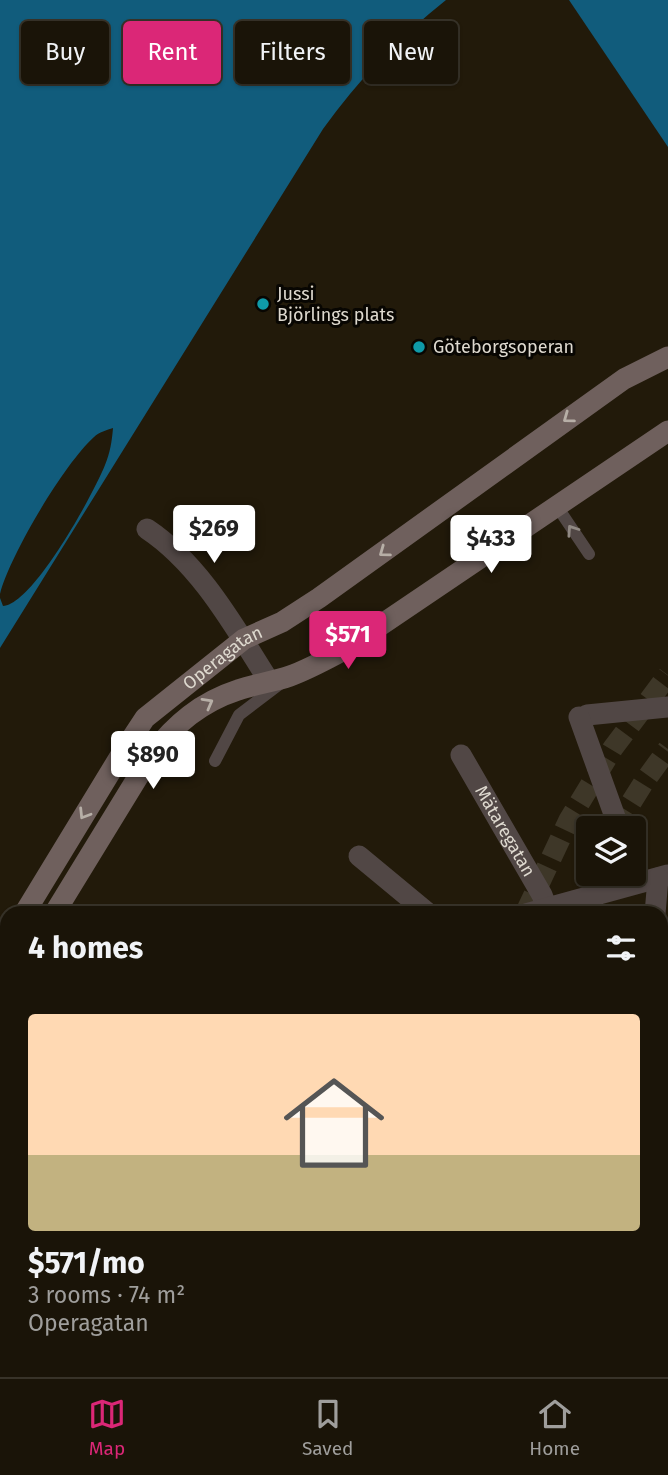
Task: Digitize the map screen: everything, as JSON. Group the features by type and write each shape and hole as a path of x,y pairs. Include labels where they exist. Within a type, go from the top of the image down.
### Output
{"street":[{"name":"Operagatan","path":"29,906 145,718 244,639 282,622 319,598 624,379 668,357"},
{"name":"Operagatan","path":"59,906 152,754 170,731 185,718 211,701 237,690 291,676 344,650 668,431"},
{"path":"147,529 169,544 206,588 244,639 269,681"},
{"path":"615,816 583,716 668,707"},
{"name":"Mätaregatan","path":"461,755 542,895 539,906"},
{"path":"359,856 419,906"},
{"path":"553,906 650,876 654,906"}],"lane":[{"path":"556,505 589,554"},
{"path":"215,761 239,715 291,676"}],"water":[{"path":"0,0 446,0 421,21 364,21 364,78 323,129 0,648 0,598 3,606 16,601 46,568 61,546 89,499 105,465 113,428 94,437 68,467 26,534 0,594"},
{"path":"569,0 668,0 668,147"}],"tunnel":[{"path":"529,906 569,820 613,748 668,675"},
{"path":"623,816 668,749"},
{"path":"576,906 586,886"}],"place":[{"name":"Jussi Björlings plats","path":"263,304"},
{"name":"Göteborgsoperan","path":"419,347"}]}
